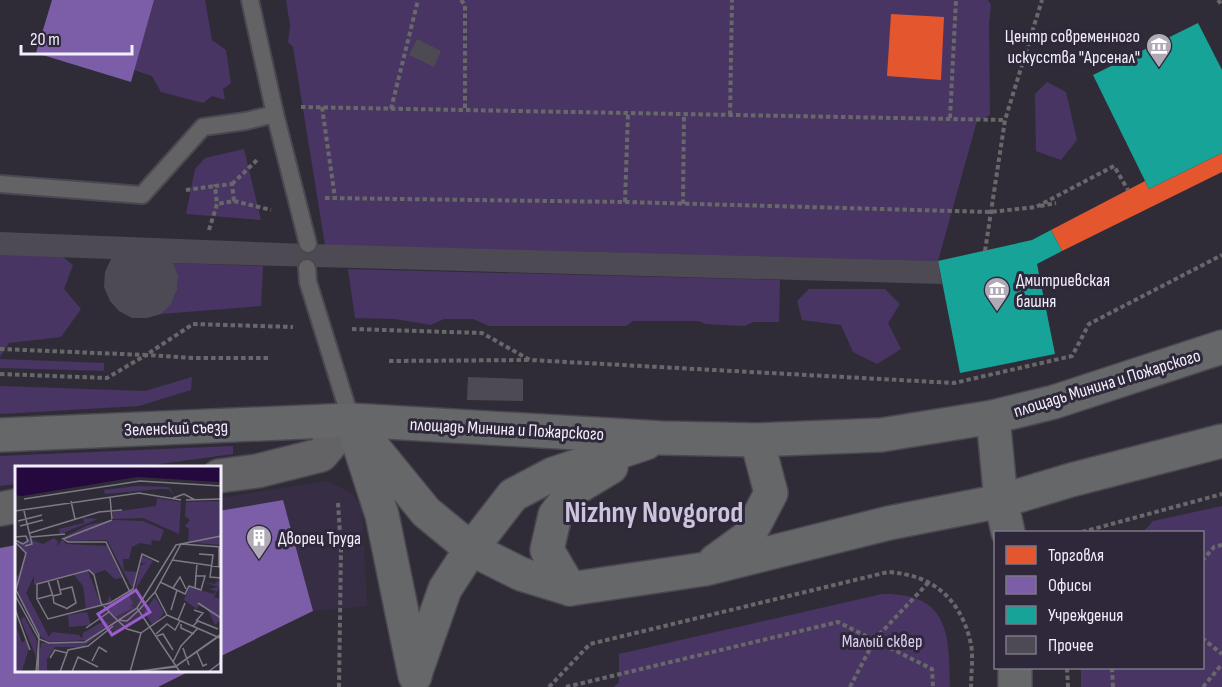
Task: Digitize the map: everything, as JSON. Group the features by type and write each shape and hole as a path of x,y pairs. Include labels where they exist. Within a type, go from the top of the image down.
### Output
{"main road":[{"name":"площадь Минина и Пожарского","path":"414,680 382,515 351,420 662,438 757,440 881,435 993,417 1089,392 1222,347"},
{"name":"площадь Минина и Пожарского","path":"993,417 1001,501 1008,531"},
{"name":"Зеленский съезд","path":"0,435 351,420"},
{"path":"351,420 426,512 471,549 520,574 570,589 705,569 889,523 1001,501 1071,480 1222,441"},
{"name":"площадь Минина и Пожарского","path":"414,680 445,588 471,549 513,495 553,474 662,438"},
{"name":"площадь Минина и Пожарского","path":"570,589 547,550 555,515 576,488 662,438"},
{"path":"705,569 747,537 771,493 757,440"},
{"path":"1015,669 1016,687"}],"street":[{"path":"220,476 257,471 321,455 351,420"},
{"path":"0,509 15,506"}],"lane":[{"path":"250,0 275,114 308,244"},
{"path":"0,184 142,195 203,127 275,114"},
{"path":"307,268 308,282 351,420"}],"path":[{"path":"391,110 418,0"},
{"path":"461,0 465,5 465,110"},
{"path":"730,115 732,0"},
{"path":"950,118 956,0"},
{"path":"985,250 1005,120 1042,0"},
{"path":"1218,0 1222,5"},
{"path":"275,114 303,107 322,107 1005,120"},
{"path":"322,107 335,198"},
{"path":"625,202 628,113"},
{"path":"683,204 684,114"},
{"path":"209,230 217,204 215,186 232,184 257,160"},
{"path":"1036,207 1114,166 1128,190"},
{"path":"232,184 234,201"},
{"path":"217,204 234,201 269,210 317,198 335,198 625,202 990,213 1056,203"},
{"path":"389,361 530,360 954,383 1072,356 1089,324 1222,255"},
{"path":"0,375 107,378 193,324 482,333 530,360"},
{"path":"0,349 194,358 271,358"},
{"path":"1007,364 1010,371"},
{"path":"1087,531 1222,494"},
{"path":"338,502 341,558 339,687"},
{"path":"1204,560 1214,547 1222,545"},
{"path":"549,687 590,644 888,572 909,573 930,582 956,604 970,642 971,687"},
{"path":"849,687 875,639 930,582"},
{"path":"566,687 838,622 932,669 933,687"},
{"path":"1204,639 1222,654"},
{"path":"1203,687 1222,664"},
{"path":"1067,669 1068,687"},
{"path":"1113,669 1113,687"}],"shaded area":[{"path":"327,481 353,494 362,508 367,606 313,611 220,657 220,498"}],"green space":[{"path":"144,0 205,0 212,40 226,50 231,83 223,89 225,100 212,96 203,103 161,92 152,76 134,70 139,52"},
{"path":"286,0 988,0 991,5 989,25 990,115 977,121 938,261 325,245 293,47 288,42 290,26"},
{"path":"1047,82 1066,92 1077,140 1061,160 1036,151 1035,94"},
{"path":"244,149 261,220 186,214 195,169 205,158"},
{"path":"0,242 47,244 73,265 64,289 81,309 61,337 9,343 0,357"},
{"path":"173,263 263,266 261,306 161,314 177,290 178,284"},
{"path":"348,269 780,280 779,322 753,322 745,326 705,324 699,321 633,321 626,326 489,326 473,319 444,319 431,325 395,319 355,318"},
{"path":"809,289 885,289 900,304 888,323 901,349 877,364 853,352 841,325 802,320 797,301"},
{"path":"0,359 104,363 104,371 0,368"},
{"path":"192,377 191,390 139,406 0,414 0,386 145,391"},
{"path":"233,446 233,454 146,466 15,466 15,484 0,486 0,456"},
{"path":"1222,506 1222,687 1081,687 1081,669 1204,669 1204,531 1144,531 1153,521"},
{"name":"Малый сквер","path":"882,594 904,595 921,601 933,609 941,620 946,634 950,687 614,687 619,682 619,654"}],"building: Торговля":[{"path":"891,14 944,17 941,80 887,76"},
{"path":"1222,153 1222,172 1062,251 1051,230 1145,181 1149,189"}],"building: Офисы":[{"path":"52,0 154,0 131,82 36,53"},
{"name":"Дворец Труда","path":"283,500 313,611 220,657 220,511"},
{"path":"15,545 15,672 188,672 158,687 0,687 0,548"}],"building: Учреждения":[{"path":"1198,23 1222,70 1222,153 1149,189 1093,75"},
{"path":"1051,230 1062,251 1037,264 1055,354 960,373 938,261 1032,240"}],"building: Прочее":[{"path":"417,39 441,51 434,67 409,55"},
{"path":"0,232 308,244 938,261 942,284 173,263 178,276 177,290 171,304 161,314 147,318 132,318 119,311 110,301 104,287 105,272 111,259 0,255"},
{"path":"468,377 523,379 523,401 467,400"}],"place":[{"name":"Центр современного искусства \"Арсенал\"","path":"1159,69"},
{"name":"Дмитриевская башня","path":"997,313"},
{"name":"Дворец Труда","path":"259,561"}],"district":[{"name":"Nizhny Novgorod","path":"654,512"}]}
